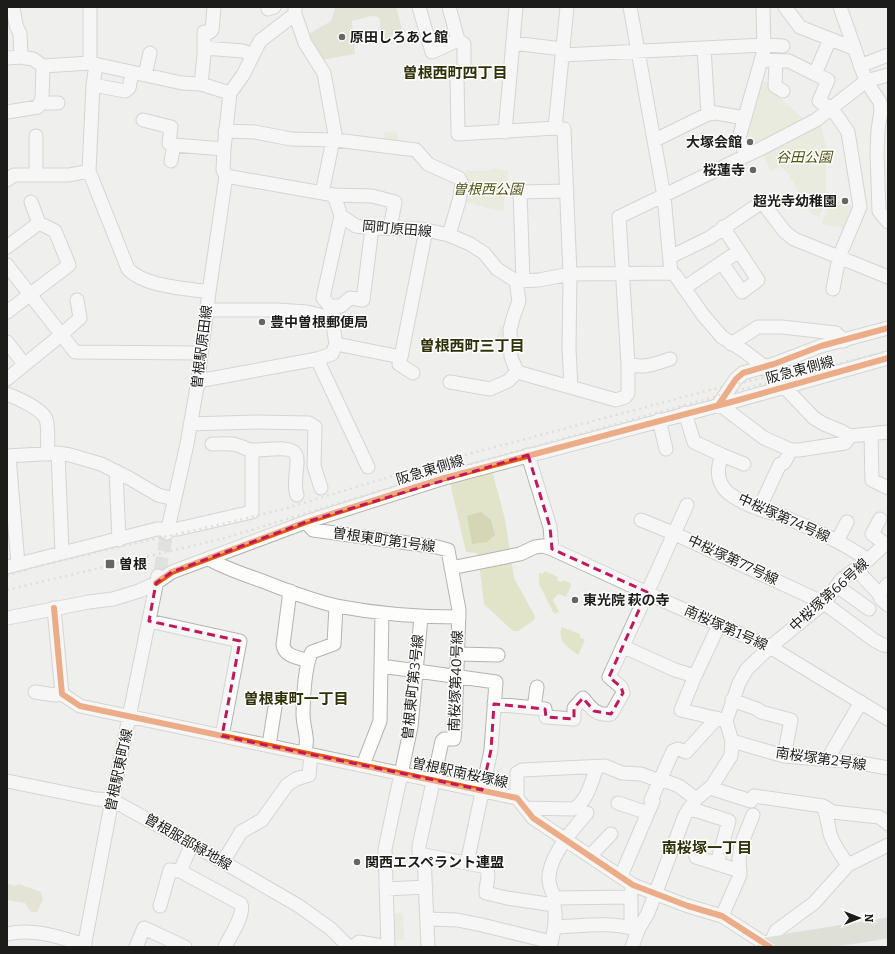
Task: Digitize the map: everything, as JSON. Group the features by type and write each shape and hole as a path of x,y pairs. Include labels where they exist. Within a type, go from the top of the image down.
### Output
{"highway":[{"path":"769,947 888,928"}],"street":[{"path":"13,7 16,25 20,34 21,57"},
{"name":"曽根駅原田線","path":"90,7 93,85 88,171 128,269 131,272 155,283 209,292 198,381 187,444 168,531"},
{"path":"201,84 204,32 210,32 212,30 214,7"},
{"path":"419,7 432,52 458,40"},
{"path":"449,7 458,40 464,44 464,71 457,77 458,134 555,128 564,130 570,274 569,348 571,387"},
{"path":"505,132 516,7"},
{"path":"555,128 567,7"},
{"path":"630,7 664,196 671,273"},
{"path":"746,155 739,138 762,60 764,45 763,7"},
{"path":"785,7 800,27 853,48"},
{"path":"840,7 853,48 866,81 882,95 878,130 883,153 879,211 888,222"},
{"path":"209,292 226,176 223,170 224,149 230,93 243,75 260,41 297,9 305,43 324,73 336,140 332,146 328,194 341,216 323,298 333,314"},
{"path":"815,74 830,40"},
{"path":"513,43 562,52 639,52 764,45 783,46"},
{"path":"204,48 243,51 253,55"},
{"path":"704,48 708,114"},
{"path":"145,76 150,53"},
{"path":"860,66 888,55"},
{"path":"7,58 21,57 33,59 43,66 93,64 182,83 201,84 230,93"},
{"path":"762,60 789,61 828,80 819,101 833,110 848,132 860,207 839,256 833,289"},
{"path":"776,61 775,86 783,91"},
{"path":"7,112 38,107 42,99 43,66"},
{"path":"93,85 125,91 129,88 132,73"},
{"path":"517,372 616,400 623,399 628,393 628,364 619,217 816,120 866,81 888,74"},
{"path":"40,103 58,103"},
{"path":"655,140 708,114 716,113 745,118"},
{"path":"143,120 171,127 169,143 174,145 224,149"},
{"path":"225,131 255,132 291,139 336,140 416,150 428,164 459,178 462,184 459,201 449,235"},
{"path":"36,136 36,175"},
{"path":"171,161 174,145"},
{"path":"7,180 14,175 69,175 88,171"},
{"path":"226,176 328,194 372,196 395,202 390,228"},
{"path":"517,372 511,357 510,330 519,301 520,192 567,191"},
{"path":"7,312 69,265 55,231 39,222 31,202"},
{"path":"670,257 709,238 723,227 762,202 785,232 794,239 888,277"},
{"name":"岡町原田線","path":"341,216 356,226 372,228 421,229 449,235 470,244 484,253 497,269 520,281"},
{"path":"7,246 39,222"},
{"path":"722,262 742,292 758,280 723,227"},
{"path":"198,381 317,359 332,354 336,344 333,314 335,306 341,306 350,298 362,300 372,228"},
{"path":"413,373 399,364 426,230"},
{"path":"684,288 739,251"},
{"path":"7,265 75,352 201,353"},
{"path":"520,281 539,280 570,274 671,273 675,275 702,315 722,337 744,351 764,367 814,418 850,436 871,435 888,432"},
{"path":"7,379 80,318 77,300"},
{"path":"207,310 277,310 333,314"},
{"path":"731,344 758,327 782,327 836,334 844,340"},
{"name":"阪急東側線","path":"718,404 736,379 743,373 821,346 888,328"},
{"path":"7,342 24,364"},
{"path":"336,344 401,357"},
{"name":"阪急東側線","path":"156,583 172,572 306,522 441,479 888,358"},
{"path":"317,359 368,467"},
{"path":"628,364 648,366 670,359"},
{"path":"450,382 490,389 508,382 517,372"},
{"path":"7,394 33,407 46,419 53,454 62,552"},
{"path":"718,404 764,438 791,450 845,443 850,436"},
{"path":"685,413 694,442 744,464"},
{"path":"659,420 666,449"},
{"path":"190,424 257,422 309,423 315,427 314,466 321,488"},
{"path":"871,435 872,480 888,488"},
{"path":"212,444 237,445 252,450 287,450 294,452 297,456 295,481 297,495"},
{"path":"174,499 158,495 101,464 53,454 8,456 13,566 62,552 119,540 157,528 168,531 252,512 252,450"},
{"path":"760,509 780,464 784,463 791,450"},
{"path":"528,455 550,527 552,549"},
{"name":"中桜塚第74号線","path":"722,455 717,468 723,488 744,502 760,509 778,514 852,549 868,560"},
{"path":"116,471 119,540"},
{"path":"494,704 545,710 546,717 574,719 574,708 583,698 594,711 604,715 611,714 623,693 621,687 609,677 624,647 673,533 687,505"},
{"path":"880,519 872,534 886,544"},
{"name":"中桜塚第77号線","path":"641,520 673,533 824,603 874,640 888,646"},
{"name":"曽根東町第1号線","path":"306,522 313,530 437,547 448,550 451,568"},
{"name":"中桜塚第74号線","path":"837,542 847,522"},
{"name":"中桜塚第66号線","path":"721,720 747,669 770,647 824,603 842,579 868,560 886,544"},
{"name":"南桜塚第1号線","path":"451,568 520,554 535,547 552,549 770,647 888,719"},
{"path":"209,559 220,566 336,606 421,617 459,617"},
{"name":"南桜塚第40号線","path":"428,947 424,855 419,852 419,846 442,741 444,739 454,739 459,610 451,568"},
{"path":"856,569 879,594 881,599 888,605"},
{"name":"曽根駅東町線","path":"84,946 112,800 156,583 160,570"},
{"path":"7,618 113,598 139,591 156,583"},
{"path":"879,594 888,584"},
{"path":"837,586 869,609"},
{"path":"290,591 283,645 284,650 289,655 308,661"},
{"path":"223,862 241,832 262,820 286,785 296,779 309,775 308,743 305,733 303,713 308,661 312,652 334,644 336,606"},
{"path":"35,692 56,695 62,694 54,608"},
{"path":"363,765 380,721 382,613"},
{"name":"曽根東町第3号線","path":"388,947 385,849 411,727 421,617"},
{"path":"149,621 240,641 222,736"},
{"path":"634,929 648,913 685,815 696,799 712,786 731,756 732,741 721,720 681,710 719,625"},
{"path":"624,647 675,670 695,676"},
{"path":"458,654 498,655"},
{"path":"381,666 457,678 496,682 490,750 467,863"},
{"path":"534,708 537,687"},
{"name":"曽根駅南桜塚線","path":"62,694 80,706 517,798 533,818 621,876 632,891 655,893 688,906 722,916 769,947"},
{"path":"732,700 757,709 761,712 791,720 784,756"},
{"path":"827,760 861,702"},
{"path":"269,745 275,707"},
{"path":"621,876 653,800 651,800 673,751 678,749 686,752 721,720"},
{"name":"南桜塚第2号線","path":"732,741 784,756 886,764"},
{"path":"517,798 517,773 522,770 605,766 622,773 641,774 657,780 660,779 679,786 696,799"},
{"path":"526,808 563,804 573,809 580,805 588,791 596,767"},
{"name":"曽根服部緑地線","path":"7,781 96,799 112,800 299,906 331,929 349,947"},
{"path":"710,788 751,801 754,796 823,806 833,812 879,817 885,820 888,824"},
{"path":"618,803 648,813"},
{"path":"823,806 827,816 830,834 836,847 848,864"},
{"path":"688,810 698,811 730,821 717,863"},
{"path":"427,919 457,920 482,925 551,944 555,927 554,901 550,889 549,877 552,864 565,839 587,813"},
{"path":"722,916 740,875 739,859 741,845 753,814"},
{"path":"590,855 611,834"},
{"path":"180,871 192,844"},
{"path":"769,947 776,931 814,903 848,864 888,845"},
{"path":"424,855 487,867 488,877 486,893 507,898 554,901 632,891 631,899 634,929 632,947"},
{"path":"696,857 740,870"},
{"path":"159,897 170,870 180,871 241,904 242,909 238,922 225,947"},
{"path":"386,889 426,887"},
{"path":"555,927 597,925 634,929"},
{"path":"136,947 144,928 185,947"},
{"path":"7,934 18,932 44,933 84,946"},
{"path":"353,947 359,942 388,947"}],"highlighted area":[{"path":"528,455 550,527 552,549 647,592 609,677 621,687 623,693 611,714 594,711 583,698 574,708 574,719 546,717 545,709 494,704 491,750 482,790 222,736 240,641 149,621 156,583 172,572 306,522"}],"green space":[{"path":"396,7 402,28 383,43 379,17 370,16 352,21 355,54 321,60 307,35 331,21 335,8"},
{"name":"谷田公園","path":"766,81 778,96 807,122 747,151 742,138 759,82"},
{"name":"谷田公園","path":"820,122 826,146 826,204 824,205 819,217 812,214 787,172 780,167 771,171 762,152"},
{"path":"397,131 399,144 385,141 384,133"},
{"name":"曽根西公園","path":"493,168 508,171 504,211 462,201 466,170 487,171"},
{"path":"845,201 852,206 843,228 822,224 829,206"},
{"path":"500,325 507,327 508,346 496,344"},
{"path":"489,473 493,474 505,519 514,578 535,616 534,620 518,631 513,631 484,604 478,555 476,553 466,552 450,483"},
{"path":"481,512 491,520 495,535 487,542 472,544 467,516"},
{"path":"545,571 558,577 557,580 562,582 563,580 570,583 571,586 566,597 558,594 553,600 559,612 554,614 539,584 539,573 543,574"},
{"path":"562,627 580,634 580,637 585,640 578,655 562,640"},
{"path":"7,883 14,886 19,884 41,892 43,900 37,912 31,912 25,903 7,900"},
{"path":"403,913 404,940 391,940 390,914"}],"tunnel":[{"path":"160,570 167,533"}],"railway":[{"path":"7,590 225,538 438,473 780,379 888,351"},
{"path":"7,576 35,567 284,509 435,463 710,390 775,375"}],"cycle path":[{"path":"719,404 736,379 743,373 774,364 821,346 888,328"},
{"path":"156,583 172,572 306,522 441,479 735,401 888,358"},
{"path":"54,608 62,694 80,706 517,798 533,818 633,885 688,906 722,916 770,947"}],"place":[{"name":"原田しろあと館","path":"342,37"},
{"name":"大塚会館","path":"750,142"},
{"name":"桜蓮寺","path":"753,170"},
{"name":"超光寺幼稚園","path":"845,201"},
{"name":"豊中曽根郵便局","path":"262,322"},
{"name":"曽根","path":"110,564"},
{"name":"東光院 萩の寺","path":"575,600"},
{"name":"関西エスペラント連盟","path":"357,862"}],"district":[{"name":"曽根西町四丁目","path":"455,73"},
{"name":"曽根西町三丁目","path":"472,346"},
{"name":"曽根東町一丁目","path":"296,699"},
{"name":"南桜塚一丁目","path":"707,848"}]}
